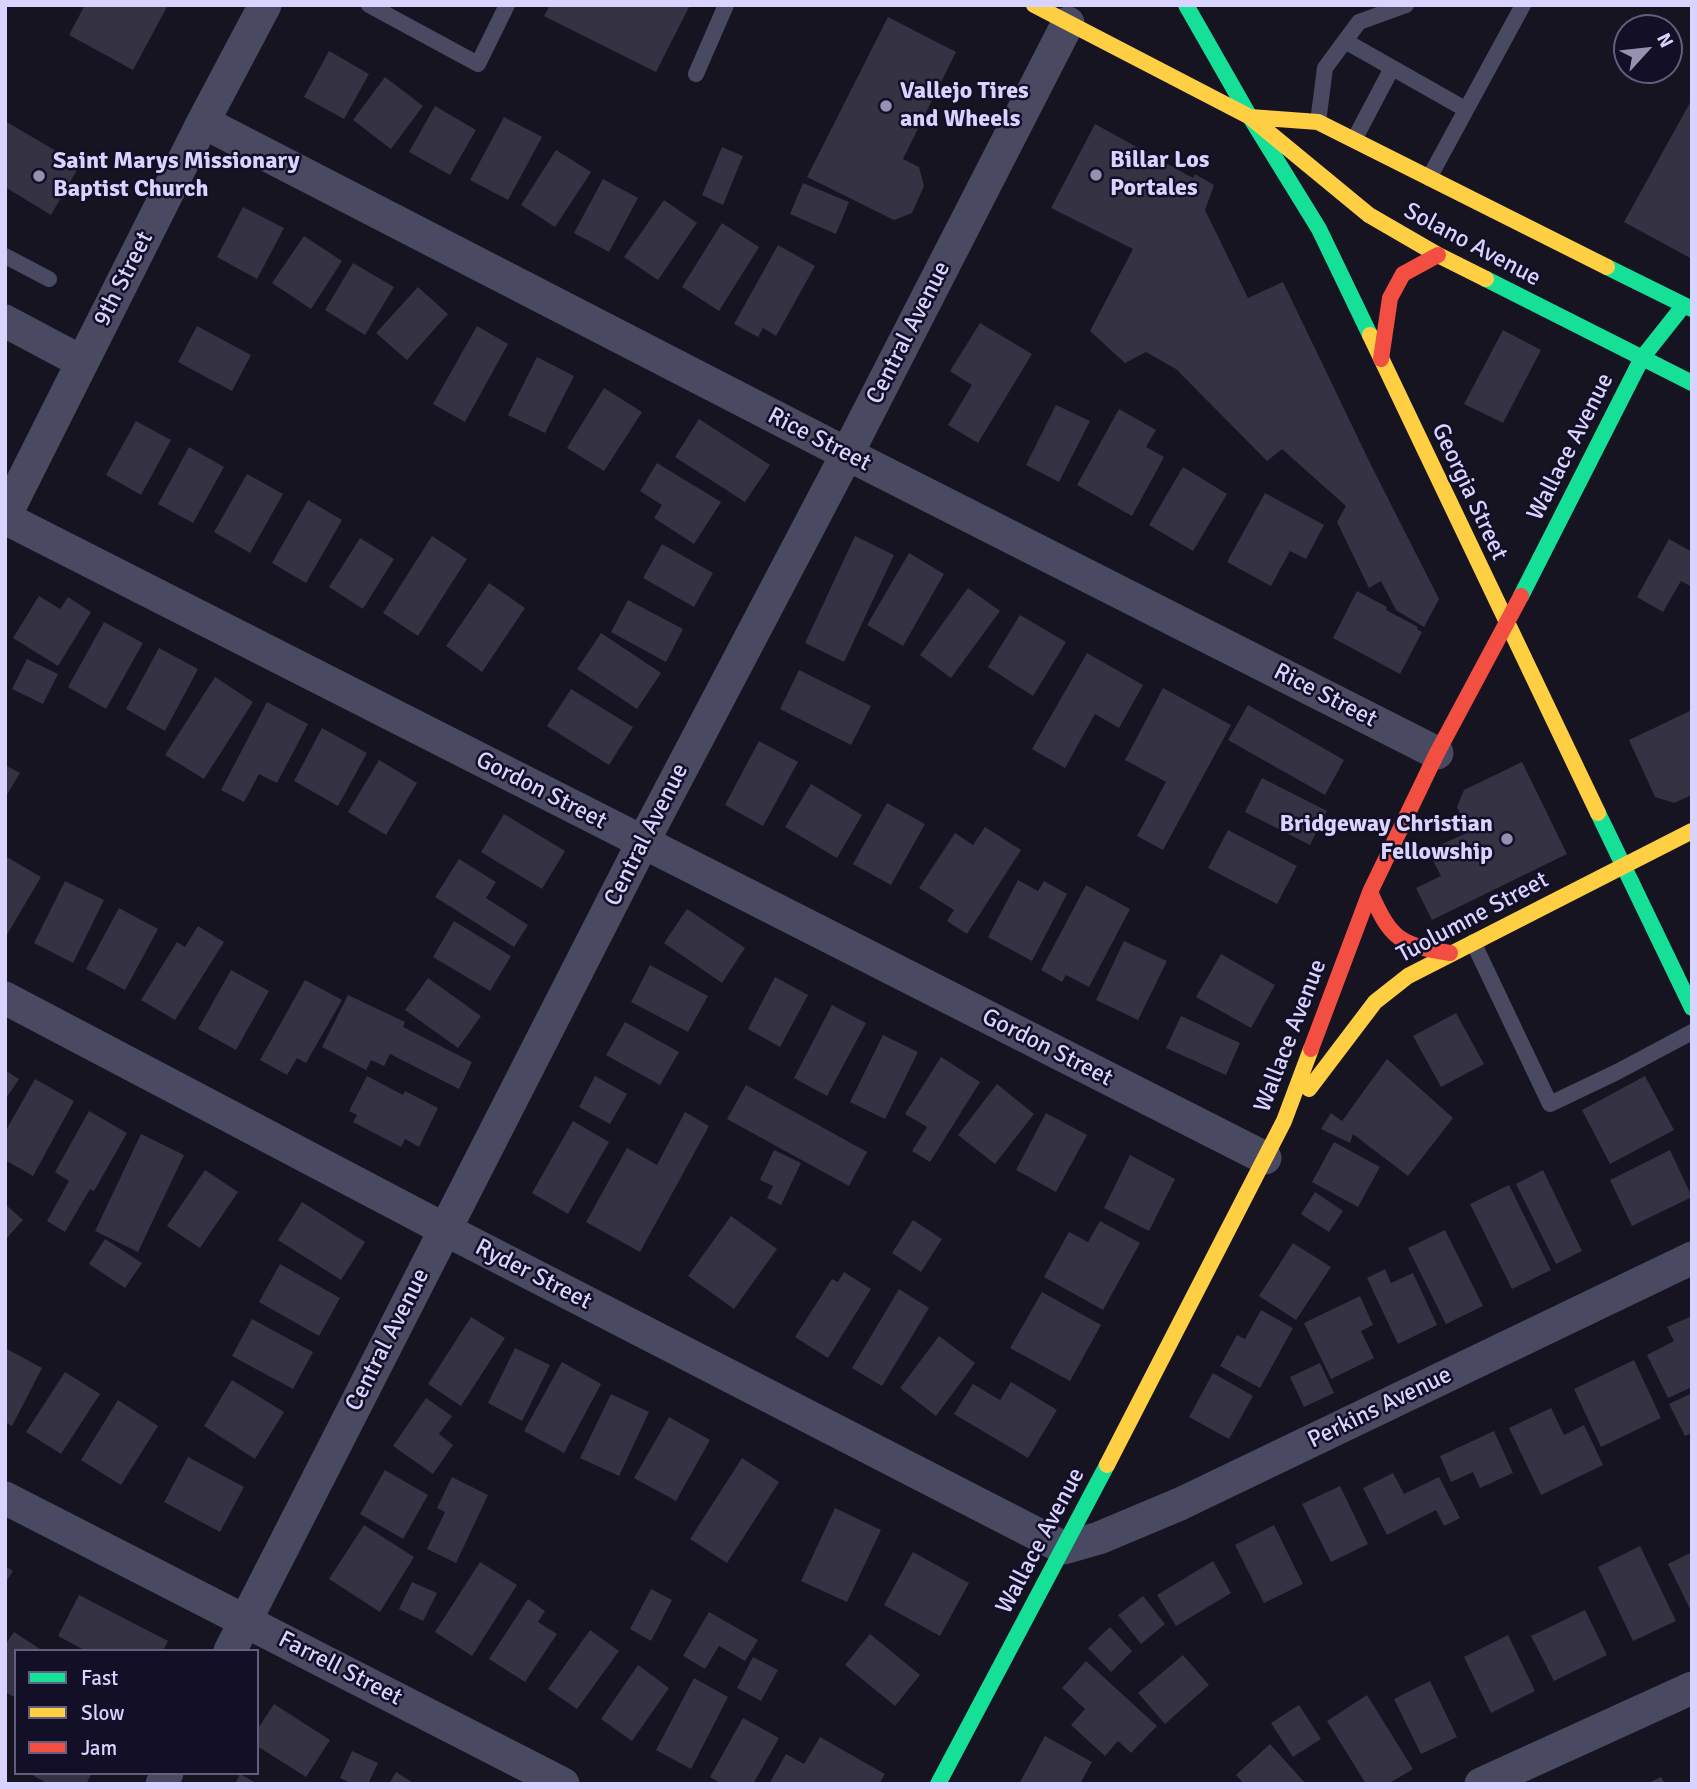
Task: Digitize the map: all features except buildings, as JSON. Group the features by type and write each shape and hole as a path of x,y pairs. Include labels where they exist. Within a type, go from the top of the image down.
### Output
{"main road":[{"name":"Solano Avenue","path":"1034,5 1251,117 1369,215 1438,255 1692,383"},
{"name":"Georgia Street","path":"1188,6 1319,229 1692,1008"},
{"name":"Solano Avenue","path":"1251,117 1318,122 1688,307"},
{"path":"1381,359 1390,298 1403,274 1438,255"},
{"name":"Wallace Avenue","path":"938,1784 1064,1548 1284,1121 1370,892 1437,753 1507,624 1642,358 1688,307"},
{"name":"Tuolumne Street","path":"1284,1121 1375,1002 1408,976 1692,831"},
{"path":"1370,892 1381,918 1393,935 1414,947 1450,953"}],"street":[{"name":"9th Street","path":"5,517 203,122 265,5"},
{"name":"Central Avenue","path":"231,1649 643,842 847,454 1068,23"},
{"name":"Rice Street","path":"203,122 847,454 1437,753"},
{"path":"5,321 82,362"},
{"name":"Gordon Street","path":"5,517 1265,1158"},
{"name":"Ryder Street","path":"5,998 444,1229 1064,1548"},
{"name":"Perkins Avenue","path":"1064,1548 1099,1538 1180,1504 1692,1258"},
{"name":"Farrell Street","path":"5,1498 564,1784"},
{"path":"1481,1784 1692,1688"}],"lane":[{"path":"369,5 478,64 507,5"},
{"path":"696,74 726,5"},
{"path":"1318,122 1325,68 1359,22 1406,5"},
{"path":"1429,178 1523,5"},
{"path":"1345,41 1465,109"},
{"path":"1354,140 1392,68"},
{"path":"5,257 49,279"},
{"path":"1473,942 1550,1104 1692,1032"}],"traffic: fast":[{"path":"1186,5 1250,117 1319,229 1370,335"},
{"path":"1607,267 1692,309"},
{"path":"1486,279 1692,383"},
{"path":"1521,596 1642,358 1684,305"},
{"path":"1598,813 1692,1008"},
{"path":"938,1784 1107,1465"}],"traffic: slow":[{"path":"1034,5 1250,117 1369,215 1486,279"},
{"path":"1250,117 1318,122 1607,267"},
{"path":"1370,335 1598,813"},
{"path":"1309,1089 1375,1002 1408,976 1692,831"},
{"path":"1107,1465 1284,1121 1311,1049"}],"traffic: jam":[{"path":"1381,359 1390,298 1403,274 1438,255"},
{"path":"1311,1049 1370,892 1437,753 1521,596"},
{"path":"1370,892 1384,920 1399,937 1419,947 1450,953"}],"place":[{"name":"Vallejo Tires and Wheels","path":"886,106"},
{"name":"Billar Los Portales","path":"1096,175"},
{"name":"Saint Marys Missionary Baptist Church","path":"39,176"},
{"name":"Bridgeway Christian Fellowship","path":"1507,839"}]}
